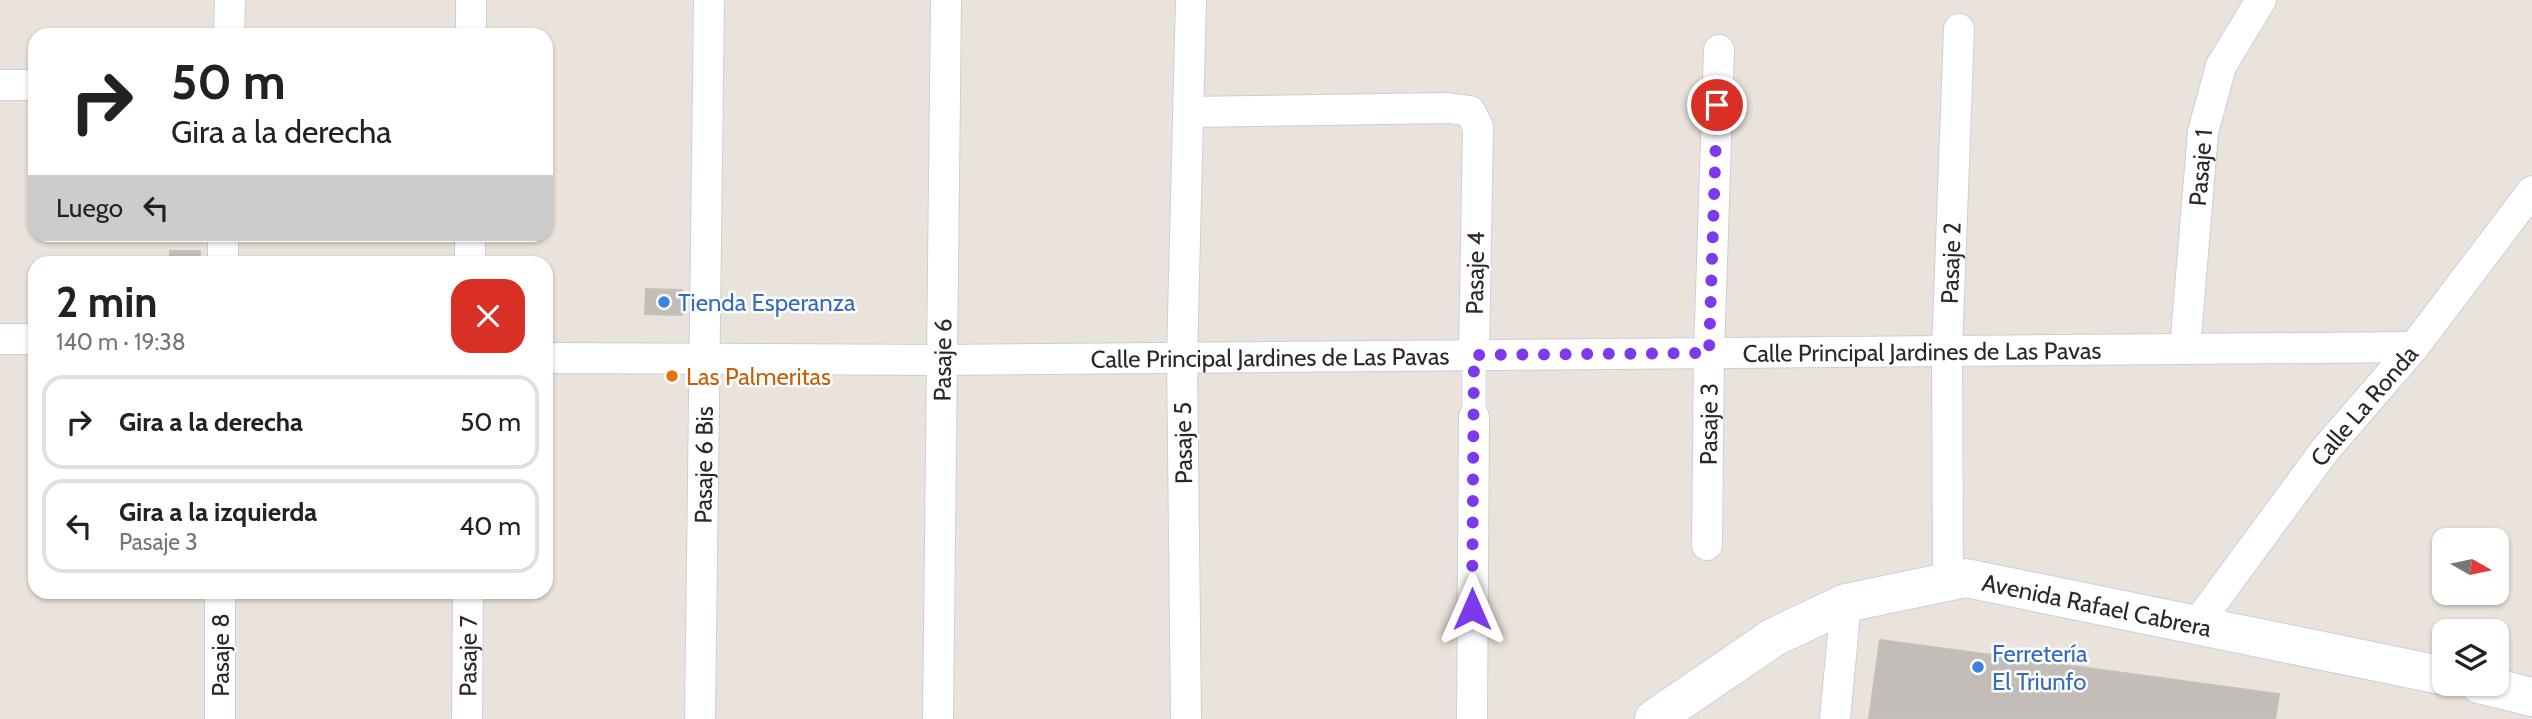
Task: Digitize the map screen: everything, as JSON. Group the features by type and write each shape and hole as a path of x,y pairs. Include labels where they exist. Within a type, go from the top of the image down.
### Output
{"street":[{"path":"229,28 230,0"},
{"path":"471,0 471,28"},
{"name":"Pasaje 6 Bis","path":"699,719 709,0"},
{"name":"Pasaje 6","path":"938,719 946,0"},
{"name":"Pasaje 5","path":"1186,719 1182,358 1191,0"},
{"name":"Pasaje 1","path":"2185,349 2203,132 2221,66 2261,0"},
{"name":"Pasaje 2","path":"1948,581 1947,351 1959,29"},
{"name":"Pasaje 3","path":"1707,545 1709,353 1719,50"},
{"path":"0,85 28,85"},
{"name":"Pasaje 4","path":"1188,112 1448,108 1470,111 1478,127 1472,719"},
{"name":"Calle La Ronda","path":"2197,624 2325,450 2414,347 2532,191"},
{"path":"0,339 28,339"},
{"name":"Calle Principal Jardines de Las Pavas","path":"553,358 941,360 2414,347"},
{"name":"Avenida Rafael Cabrera","path":"1654,719 1774,637 1846,603 1966,578 2432,673"},
{"name":"Pasaje 8","path":"219,719 220,599"},
{"name":"Pasaje 7","path":"467,719 468,599"},
{"path":"1835,719 1846,603"},
{"path":"2509,691 2532,697"}],"building":[{"path":"170,251 200,251 200,256 170,256"},
{"name":"Tienda Esperanza","path":"646,289 682,290 682,315 645,314"},
{"name":"Ferretería El Triunfo","path":"1880,640 2279,694 2275,719 1869,719"}],"place":[{"name":"Tienda Esperanza","path":"664,302"},
{"name":"Las Palmeritas","path":"672,376"},
{"name":"Ferretería El Triunfo","path":"1978,667"}],"route":[{"path":"1472,609 1474,355 1709,353 1717,105"}]}
